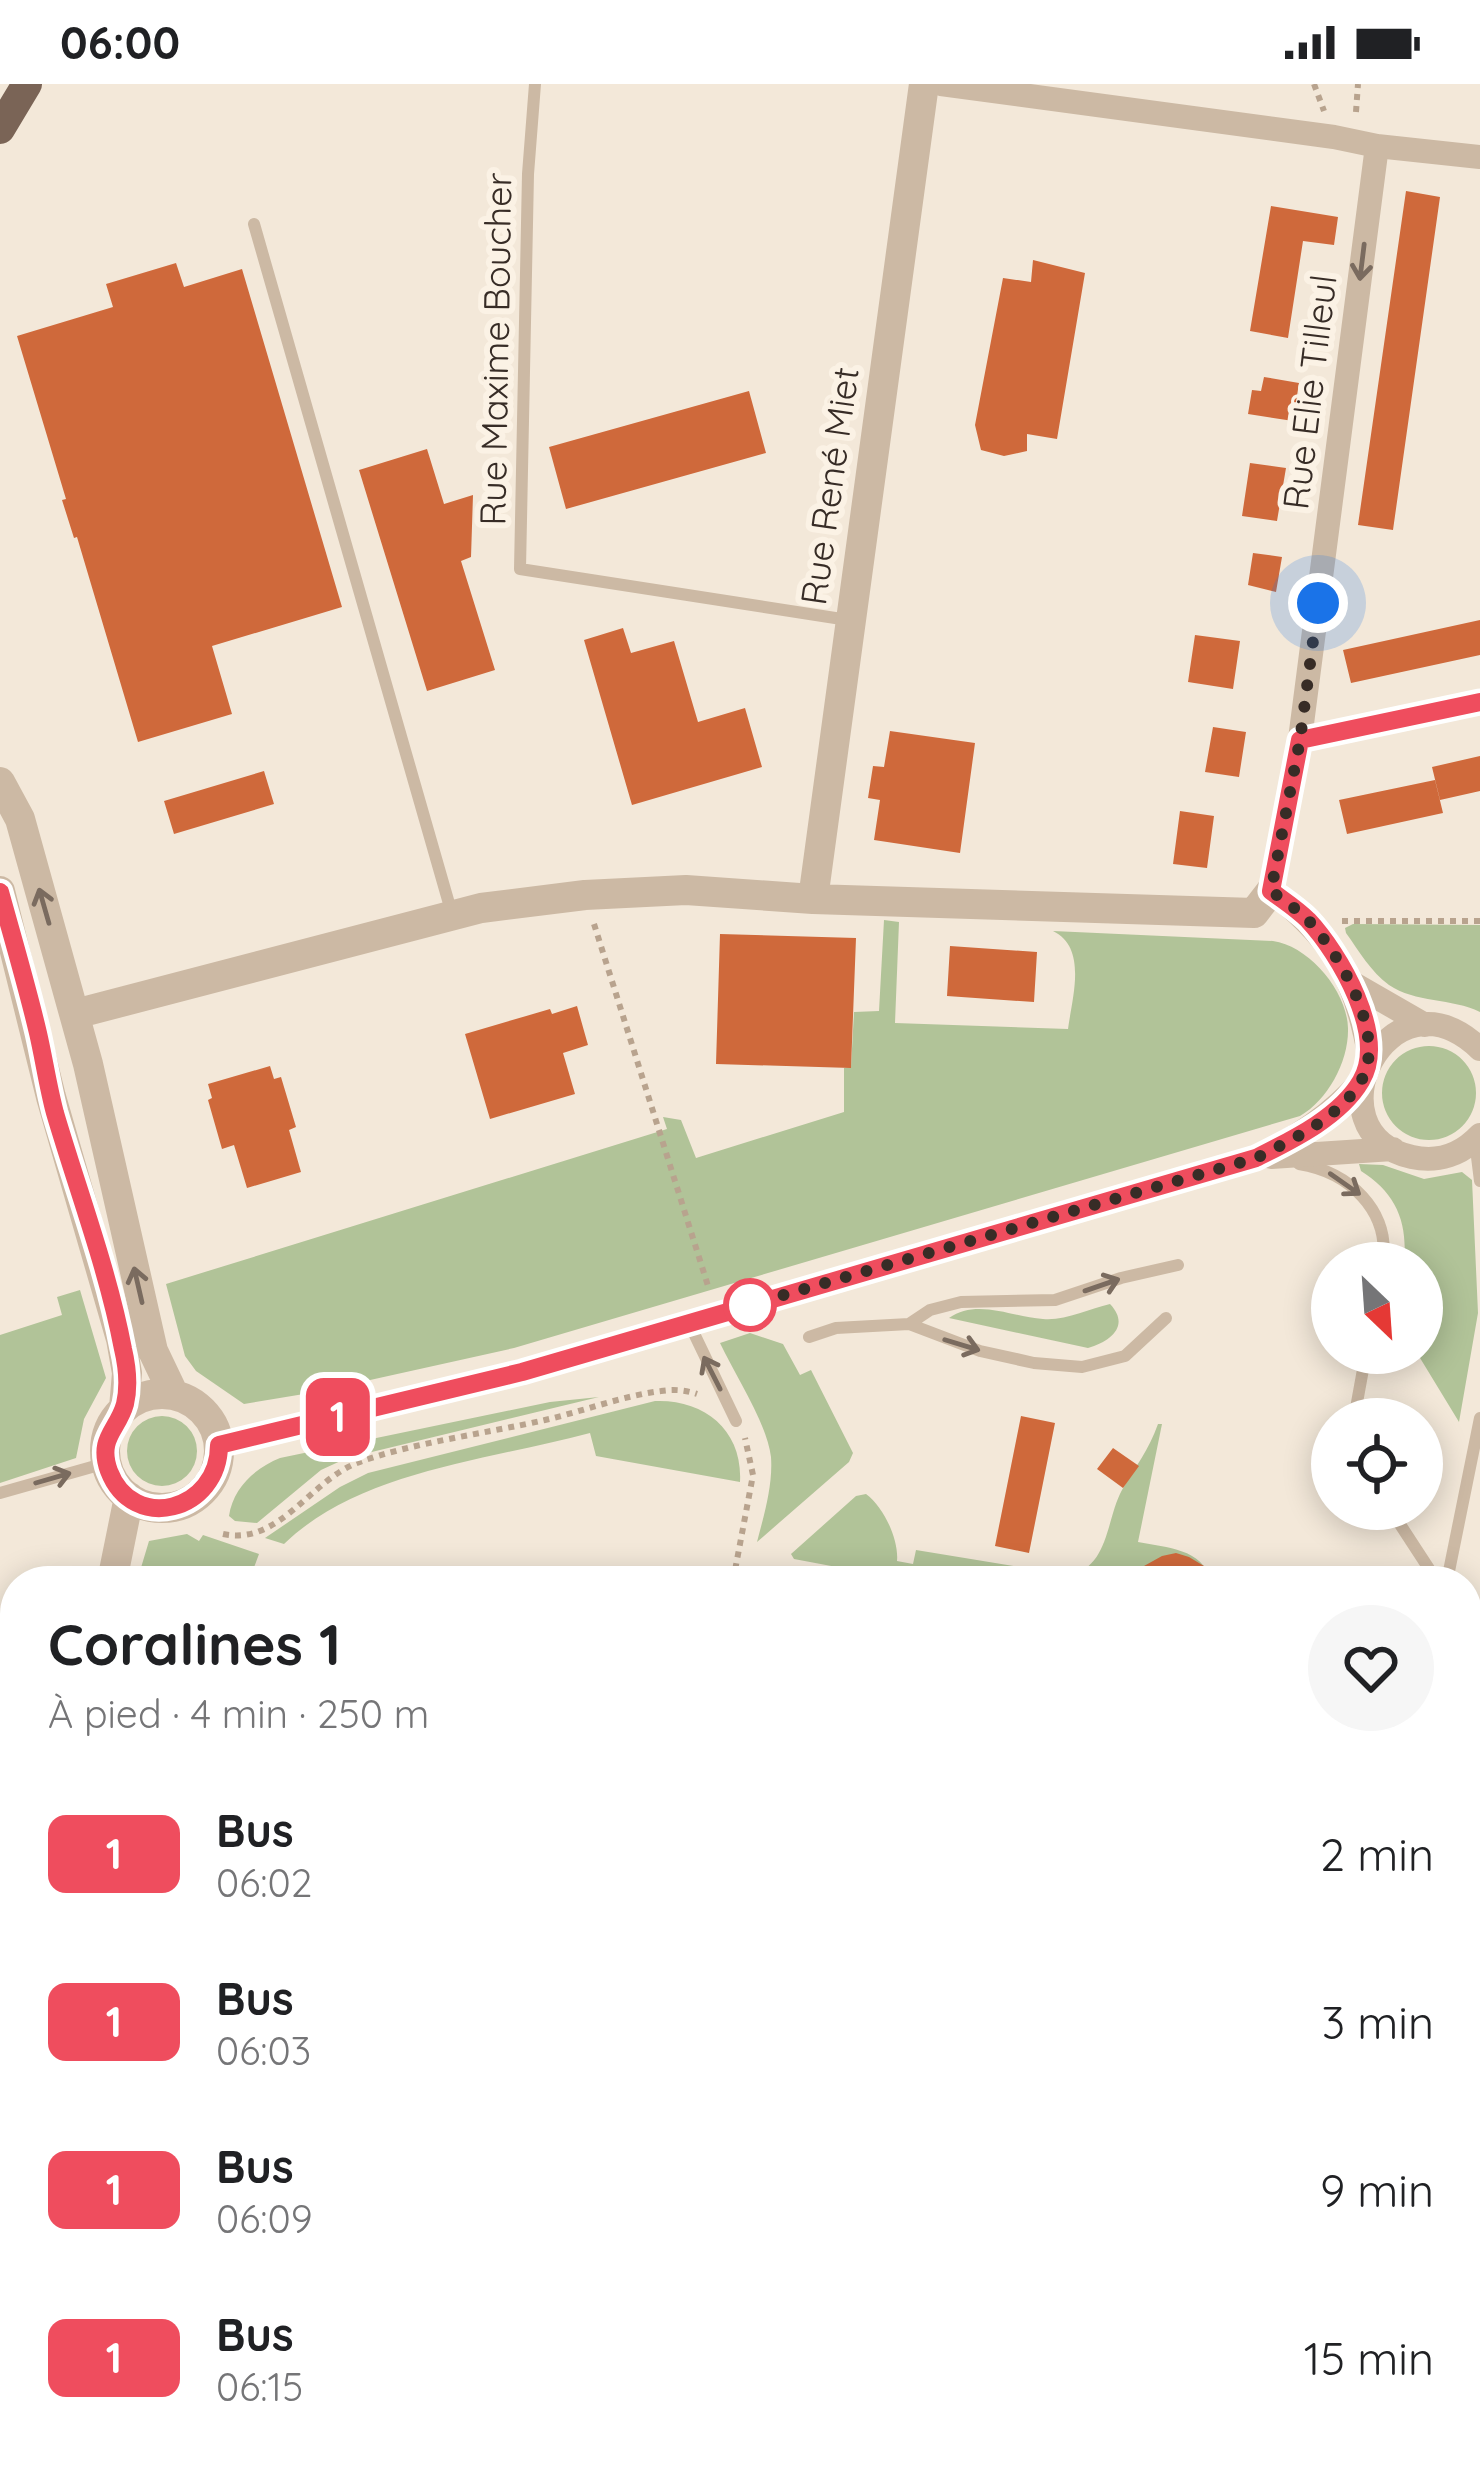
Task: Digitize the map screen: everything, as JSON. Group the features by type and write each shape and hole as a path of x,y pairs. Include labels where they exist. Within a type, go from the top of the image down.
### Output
{"main road":[{"path":"0,129 28,84"}],"street":[{"name":"Rue René Miet","path":"812,898 924,84"},
{"path":"940,84 1480,157"},
{"name":"Rue Elie Tilleul","path":"1271,891 1300,740 1377,146"},
{"path":"1300,740 1480,702"},
{"path":"0,782 20,819 74,1014 153,1352 174,1394 208,1416 219,1445 211,1481 188,1502 161,1508 129,1497 112,1479 106,1463 109,1430 124,1408 147,1396 174,1394"},
{"path":"74,1014 452,916 585,895 686,890 1254,914 1271,891 1308,920 1352,983 1425,1025 1451,1029 1480,1049"},
{"path":"0,892 51,1097 121,1339 127,1373 124,1408"},
{"path":"1352,983 1366,1069 1363,1110 1369,1124 1393,1149 1418,1159 1449,1157 1478,1138"},
{"path":"1256,1158 1310,1128 1339,1105 1387,1040 1425,1025"},
{"path":"219,1445 522,1372 1256,1158 1393,1149"},
{"path":"115,1566 129,1497"}],"lane":[{"name":"Rue Maxime Boucher","path":"535,84 528,173 520,569 849,620"},
{"path":"254,224 452,916"},
{"path":"1478,1138 1480,1181"},
{"path":"1256,1158 1328,1171 1360,1193 1381,1223 1382,1242"},
{"path":"909,1324 930,1310 961,1302 1055,1300 1178,1265"},
{"path":"809,1337 836,1328 909,1324 980,1351 1082,1367 1125,1356 1166,1318"},
{"path":"689,1323 736,1421"},
{"path":"1450,1566 1480,1418"},
{"path":"0,1493 106,1463"},
{"path":"1404,1530 1427,1566"}],"path":[{"path":"585,895 717,1315"},
{"path":"1308,920 1480,921"},
{"path":"224,1534 259,1533 354,1464 641,1394 679,1389 717,1404 736,1421 750,1450 753,1475 736,1566"}],"green space":[{"path":"884,920 899,922 895,1023 1068,1029 1074,961 1064,939 1053,931 1273,941 1312,961 1333,986 1346,1014 1345,1053 1328,1090 1300,1116 514,1348 244,1404 196,1371 185,1356 166,1284 667,1129 663,1117 681,1120 696,1158 844,1112 844,1068 851,1067 854,1012 879,1011"},
{"path":"1353,924 1480,925 1480,1012 1410,995 1389,985 1346,933 1345,928"},
{"path":"1429,1046 1447,1049 1462,1060 1473,1075 1473,1111 1462,1126 1447,1137 1429,1140 1411,1137 1396,1126 1385,1111 1382,1093 1385,1075 1396,1060 1411,1049"},
{"path":"1359,1164 1383,1165 1424,1179 1462,1172 1472,1180 1478,1313 1459,1422 1430,1374 1443,1374 1443,1242 1404,1242 1391,1199"},
{"path":"80,1290 106,1378 84,1419 76,1458 0,1483 0,1335 62,1315 57,1297"},
{"path":"1110,1304 1118,1319 1116,1331 1088,1348 949,1318 983,1309 1051,1319"},
{"path":"750,1333 783,1344 800,1375 811,1370 853,1453 849,1462 757,1542 771,1457 757,1414 720,1343"},
{"path":"599,1397 347,1458 321,1470 257,1523 229,1516 247,1480 280,1458 550,1402"},
{"path":"655,1401 689,1406 717,1421 735,1447 740,1482 596,1456 590,1433 387,1484 315,1519 284,1544 265,1538 368,1473"},
{"path":"162,1416 187,1426 197,1451 187,1476 162,1486 137,1476 127,1451 137,1426"},
{"path":"1162,1424 1138,1542 1172,1548 1204,1566 1087,1566 1099,1553 1122,1490"},
{"path":"866,1494 889,1524 897,1561 913,1564 916,1550 1013,1566 831,1566 794,1559 791,1554 856,1496"},
{"path":"187,1534 199,1541 203,1535 259,1554 255,1566 142,1566 149,1541"}],"building":[{"path":"1406,191 1440,197 1393,530 1358,525"},
{"path":"1271,206 1338,217 1334,245 1303,241 1288,338 1250,331"},
{"path":"1033,260 1085,273 1057,439 1027,434 1027,451 1004,456 981,450 975,425 1003,278 1031,282"},
{"path":"176,263 184,287 242,269 342,607 212,646 232,714 138,742 62,500 66,499 17,336 113,307 106,284"},
{"path":"1264,377 1299,383 1293,421 1248,414 1252,390 1261,391"},
{"path":"749,391 766,453 566,509 549,447"},
{"path":"427,449 444,504 473,495 471,557 461,561 495,670 427,691 359,470"},
{"path":"1250,463 1286,468 1277,521 1242,516"},
{"path":"1253,553 1282,557 1276,592 1248,585"},
{"path":"1480,620 1480,655 1351,683 1343,650"},
{"path":"623,628 631,653 674,641 698,722 745,708 762,767 632,805 584,640"},
{"path":"1195,635 1240,641 1233,689 1188,682"},
{"path":"1213,727 1246,732 1239,777 1205,772"},
{"path":"890,731 975,743 960,853 874,840 880,800 868,798 873,766 884,767"},
{"path":"1480,756 1480,791 1440,800 1432,767"},
{"path":"264,771 274,804 174,834 164,801"},
{"path":"1435,780 1443,813 1347,834 1339,800"},
{"path":"1180,811 1214,816 1207,868 1173,864"},
{"path":"720,934 856,938 851,1068 716,1064"},
{"path":"950,946 1037,952 1034,1002 947,996"},
{"path":"577,1006 588,1045 563,1053 575,1094 490,1119 465,1034 550,1009 552,1014"},
{"path":"270,1066 274,1079 281,1077 296,1127 289,1130 301,1172 247,1188 234,1145 222,1149 208,1084"},
{"path":"1021,1416 1055,1423 1029,1553 995,1546"},
{"path":"1113,1448 1139,1466 1123,1488 1097,1469"},
{"path":"1176,1553 1204,1566 1144,1566"}],"bus line":[{"name":"1","path":"0,892 51,1097 124,1352 124,1408 109,1430 106,1463 112,1479 129,1497 161,1508 188,1502 211,1481 219,1445 522,1372 1256,1158 1292,1139 1339,1105 1362,1080 1370,1059 1352,983 1308,920 1271,891 1300,740 1480,702"}],"route":[{"path":"750,1305 746,1306 1256,1158 1310,1128 1362,1080 1370,1059 1352,983 1308,920 1271,891 1300,740 1318,603"}]}
